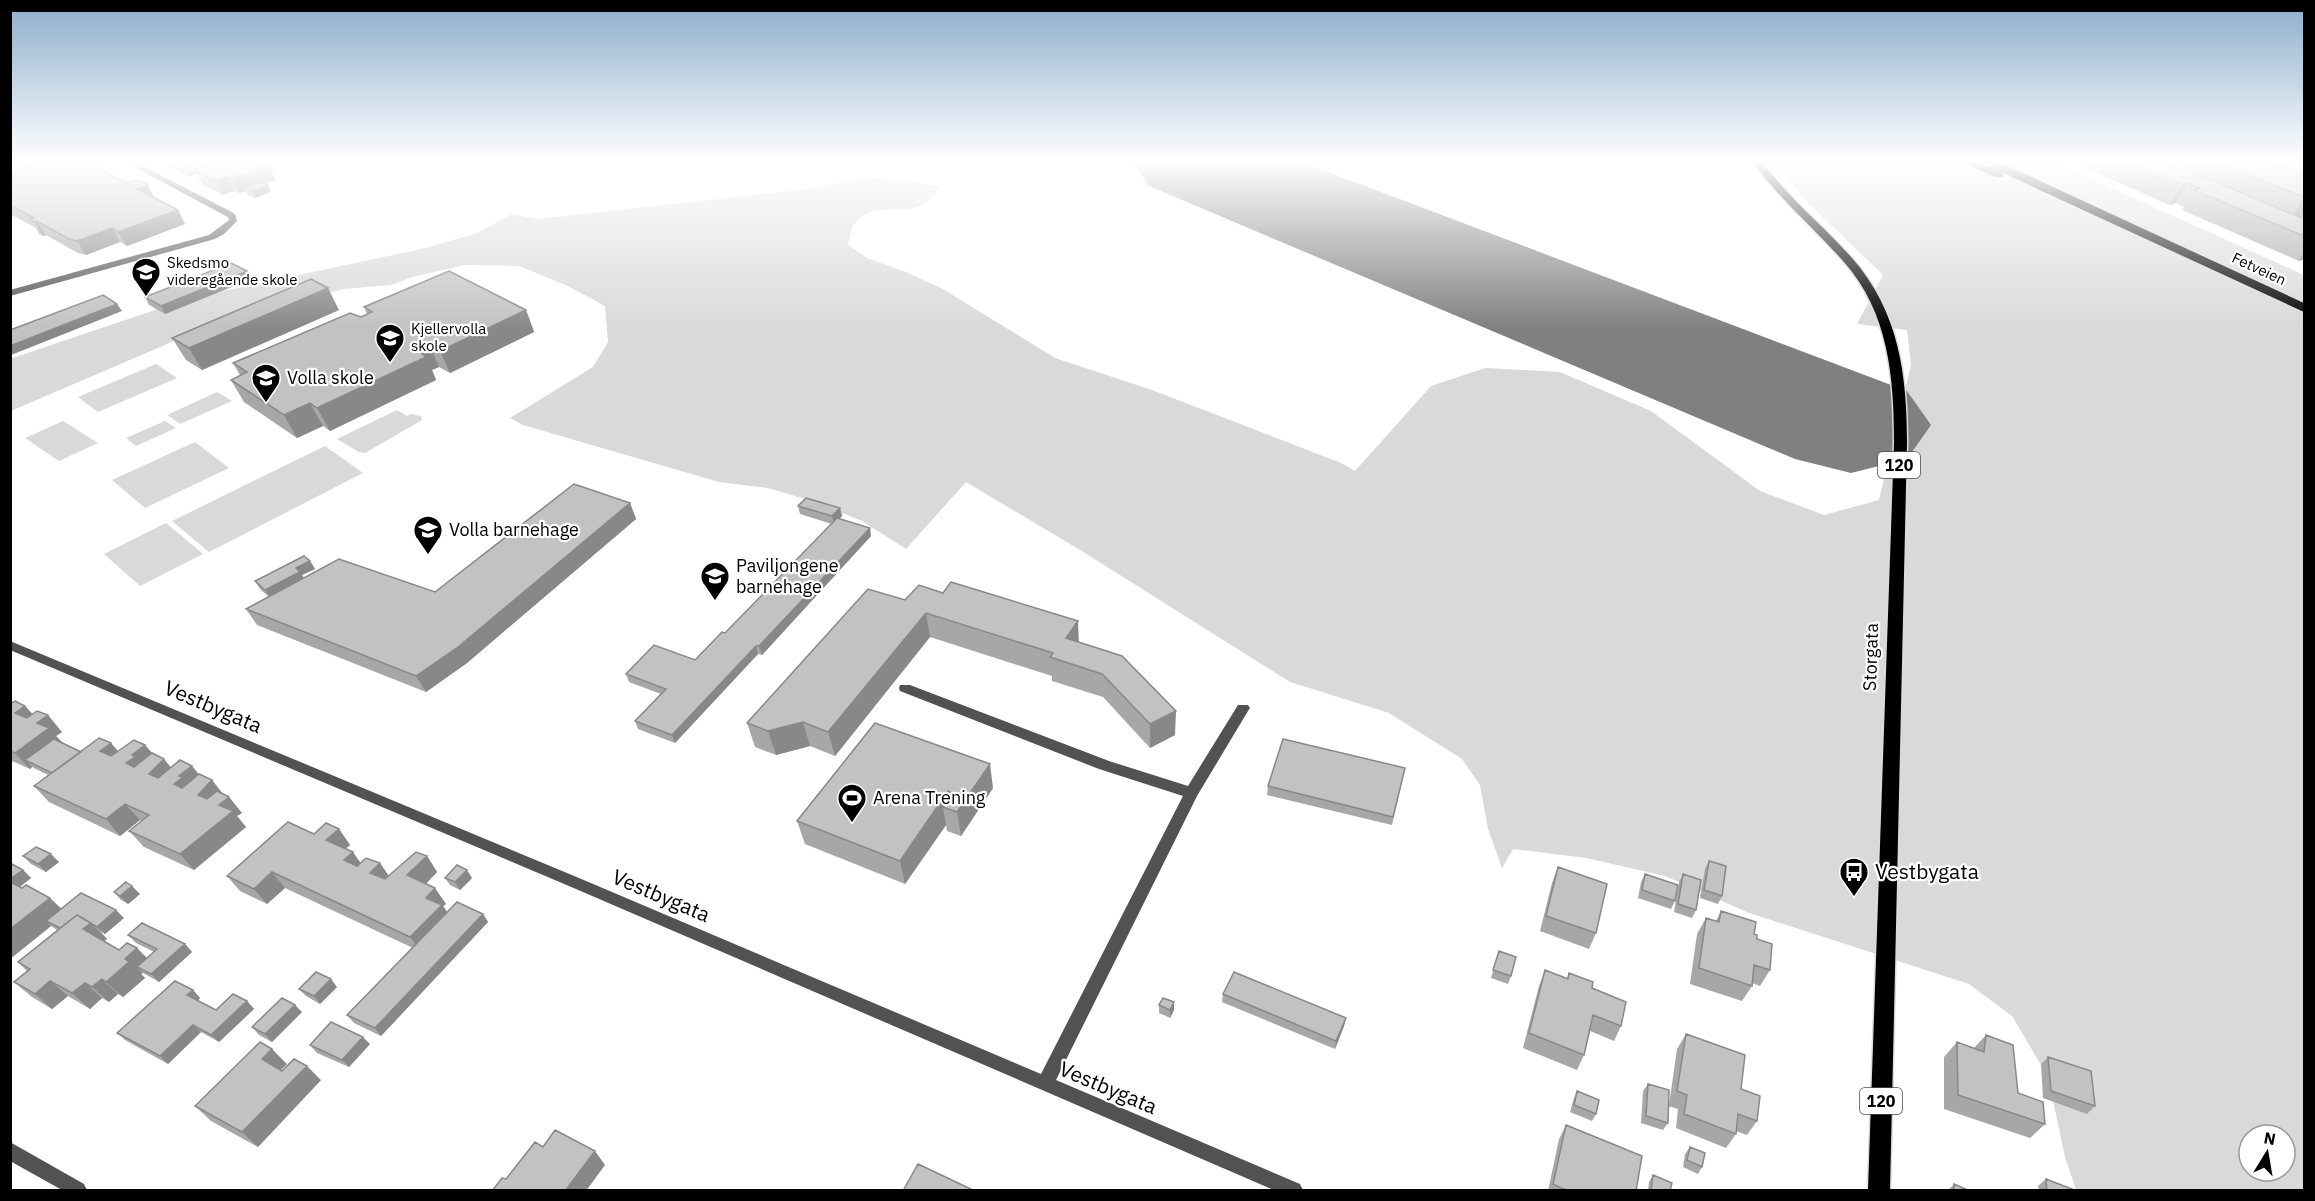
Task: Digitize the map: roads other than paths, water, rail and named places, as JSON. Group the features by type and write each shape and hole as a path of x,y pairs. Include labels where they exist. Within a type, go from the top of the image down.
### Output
{"highway":[{"name":"Fetveien","path":"2105,217 2304,308"}],"main road":[{"name":"Storgata","path":"1804,217 1841,252 1866,282 1880,304 1897,356 1900,396 1899,508 1879,1191"}],"street":[{"path":"10,293 212,237 233,221 232,217"},
{"name":"Vestbygata","path":"10,645 574,882 1294,1191"},
{"path":"905,688 1104,765 1191,793"},
{"path":"1045,1084 1191,793 1243,708"},
{"path":"10,1151 78,1191"}],"place":[{"name":"Skedsmo videregående skole","path":"146,298"},
{"name":"Kjellervolla skole","path":"390,364"},
{"name":"Volla skole","path":"266,404"},
{"name":"Volla barnehage","path":"428,556"},
{"name":"Paviljongene barnehage","path":"715,602"},
{"name":"Arena Trening","path":"852,824"},
{"name":"Vestbygata","path":"1854,898"}]}
